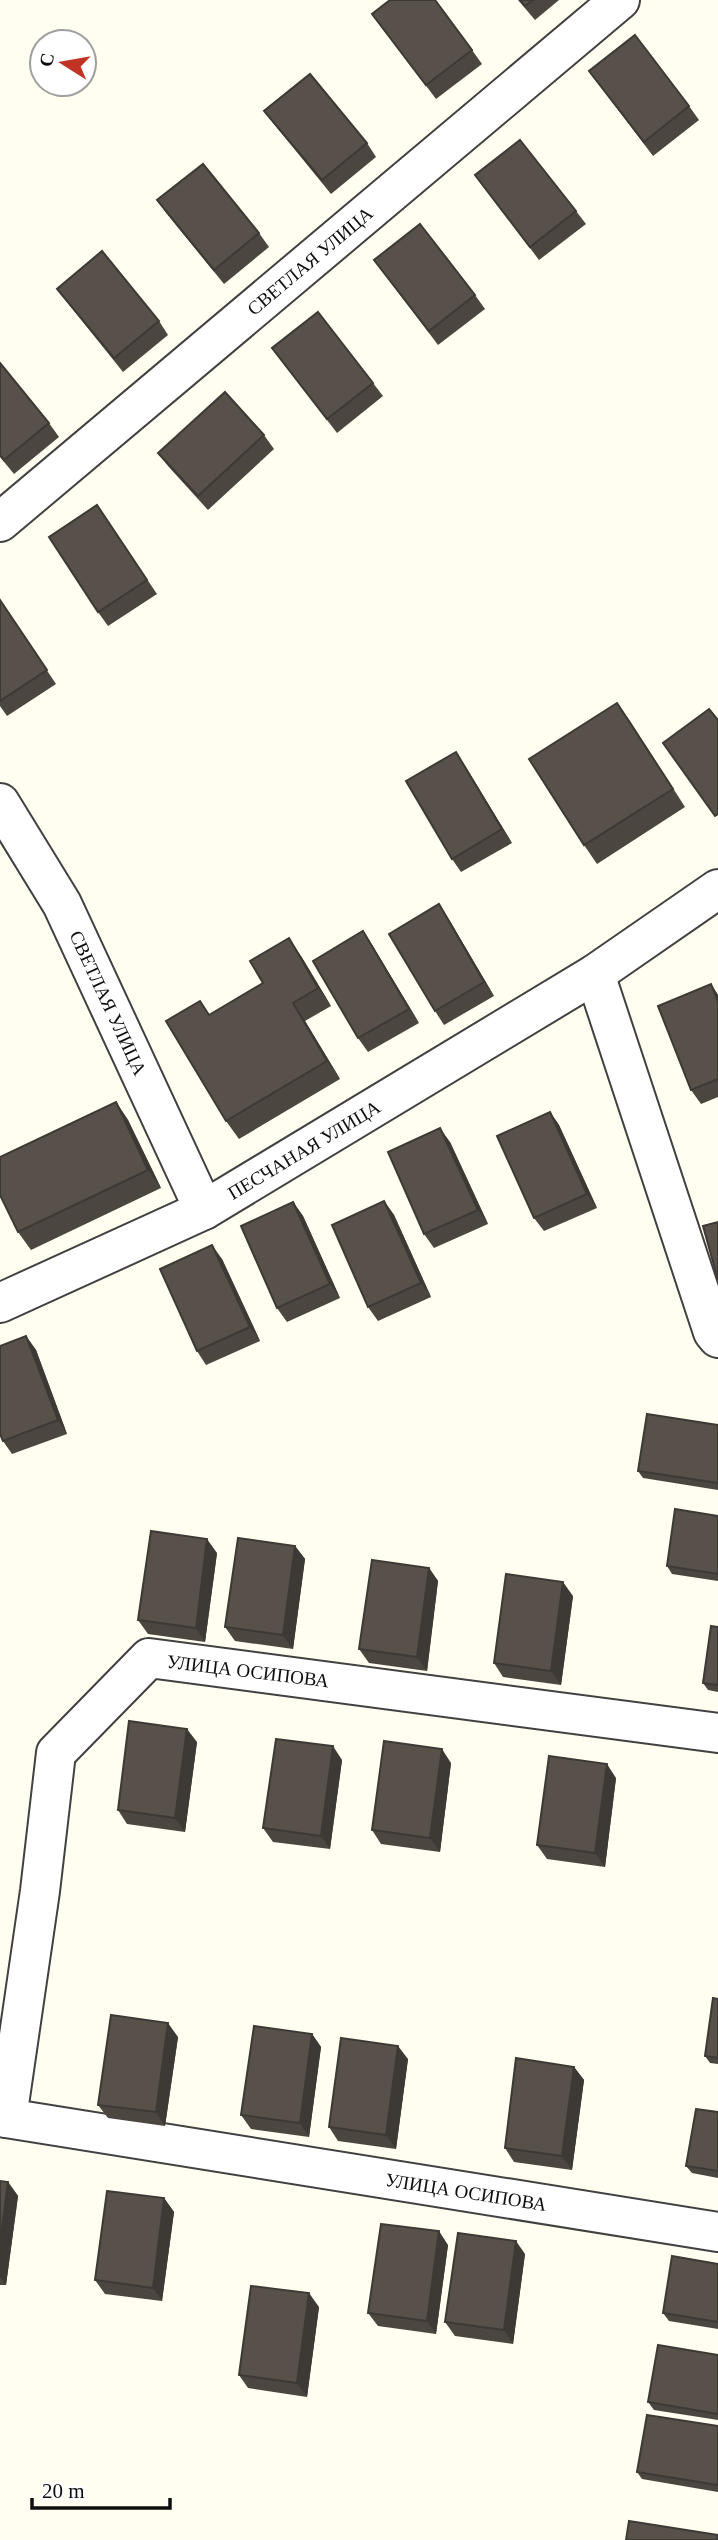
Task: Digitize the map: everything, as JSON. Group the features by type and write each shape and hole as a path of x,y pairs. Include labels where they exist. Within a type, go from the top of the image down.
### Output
{"street":[{"name":"СВЕТЛАЯ УЛИЦА","path":"0,522 620,0"},
{"name":"СВЕТЛАЯ УЛИЦА","path":"0,803 62,904 204,1210"},
{"name":"ПЕСЧАНАЯ УЛИЦА","path":"0,1303 204,1210 595,974 718,889"},
{"path":"595,974 716,1335"},
{"name":"УЛИЦА ОСИПОВА","path":"718,1733 149,1658 56,1753 40,1891 4,2117 718,2232"}],"building":[{"path":"390,0 435,0 472,50 426,85 372,14"},
{"path":"520,0 533,0 525,6"},
{"path":"635,35 689,106 644,142 589,71"},
{"path":"310,74 367,143 322,180 264,111"},
{"path":"520,140 576,211 530,247 475,175"},
{"path":"203,164 259,233 214,270 157,200"},
{"path":"420,224 475,295 429,331 374,260"},
{"path":"102,251 159,321 114,358 57,289"},
{"path":"318,312 373,383 327,419 272,348"},
{"path":"0,363 49,423 4,460 0,455"},
{"path":"225,392 264,435 198,496 158,453"},
{"path":"97,505 147,580 98,612 49,537"},
{"path":"0,600 47,670 0,701"},
{"path":"617,703 673,789 584,845 529,759"},
{"path":"709,709 718,720 718,814 715,816 663,743"},
{"path":"456,752 502,829 452,859 406,781"},
{"path":"439,904 484,982 435,1011 389,934"},
{"path":"363,931 409,1009 358,1038 313,961"},
{"path":"289,938 318,988 293,1003 327,1061 226,1121 166,1021 200,1001 209,1015 263,983 250,961"},
{"path":"711,984 718,1002 718,1079 691,1090 658,1006"},
{"path":"116,1102 148,1170 18,1232 0,1195 0,1157"},
{"path":"550,1112 587,1194 534,1218 497,1136"},
{"path":"440,1128 478,1210 424,1234 388,1152"},
{"path":"384,1201 421,1283 368,1307 332,1225"},
{"path":"293,1202 330,1284 277,1308 241,1226"},
{"path":"718,1222 718,1280 703,1226"},
{"path":"212,1245 250,1327 197,1351 160,1269"},
{"path":"26,1336 58,1420 3,1441 0,1434 0,1346"},
{"path":"647,1414 718,1425 718,1483 638,1471"},
{"path":"675,1509 718,1516 718,1574 667,1566"},
{"path":"151,1531 207,1539 196,1628 138,1620"},
{"path":"238,1538 295,1546 283,1635 225,1627"},
{"path":"372,1560 429,1568 417,1657 359,1649"},
{"path":"506,1574 563,1582 551,1671 494,1663"},
{"path":"711,1626 718,1627 718,1685 703,1683"},
{"path":"129,1721 187,1729 175,1818 118,1810"},
{"path":"276,1739 333,1746 321,1836 263,1828"},
{"path":"384,1741 442,1749 430,1838 372,1830"},
{"path":"549,1756 607,1764 595,1853 537,1845"},
{"path":"713,1998 718,1999 718,2058 705,2056"},
{"path":"111,2015 168,2023 156,2112 98,2105"},
{"path":"254,2026 312,2034 300,2123 241,2115"},
{"path":"341,2038 398,2046 386,2135 329,2127"},
{"path":"516,2058 574,2067 562,2156 505,2148"},
{"path":"696,2109 718,2112 718,2171 686,2166"},
{"path":"0,2181 8,2182 0,2244"},
{"path":"107,2191 164,2198 153,2288 95,2280"},
{"path":"381,2224 439,2231 427,2321 368,2313"},
{"path":"458,2233 516,2241 504,2330 445,2322"},
{"path":"672,2256 718,2264 718,2322 663,2313"},
{"path":"251,2286 309,2293 297,2383 239,2375"},
{"path":"658,2345 718,2355 718,2414 648,2402"},
{"path":"647,2415 718,2426 718,2485 637,2472"},
{"path":"629,2521 718,2535 717,2540 626,2540"}]}
